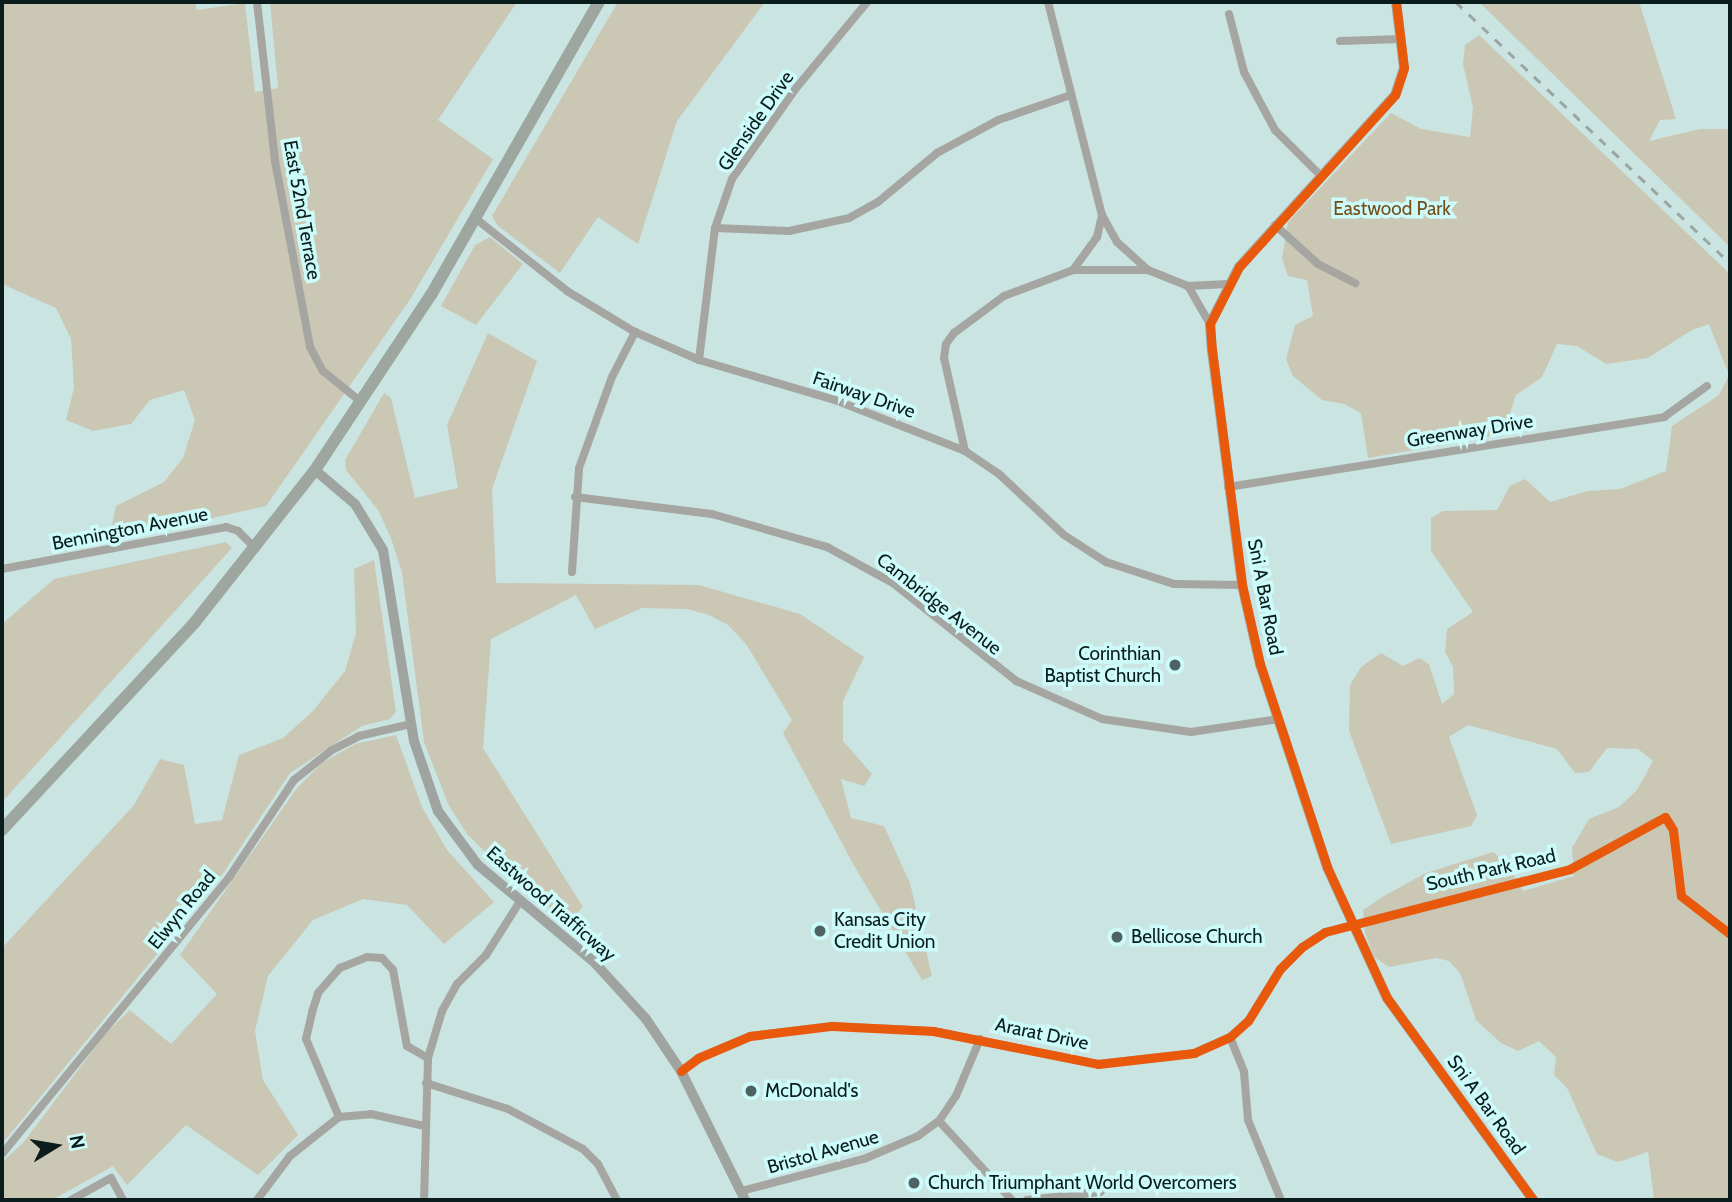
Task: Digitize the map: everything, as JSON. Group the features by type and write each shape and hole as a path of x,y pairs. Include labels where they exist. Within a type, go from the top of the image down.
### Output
{"highway":[{"path":"2,830 195,622 256,549 315,470 431,295 599,2"}],"main road":[{"name":"Eastwood Trafficway","path":"315,470 355,504 383,550 411,724 438,811 470,856 519,903 603,971 646,1019 681,1071 743,1196"}],"street":[{"name":"East 52nd Terrace","path":"257,2 275,161 310,347 323,371 361,402"},
{"name":"Glenside Drive","path":"699,360 715,228 732,179 797,87 867,2"},
{"path":"1048,2 1102,215 1117,242 1148,270 1188,286 1228,284"},
{"path":"1210,324 1228,284 1275,225 1395,95 1404,68 1396,4"},
{"path":"1229,14 1244,72 1275,130 1322,177"},
{"path":"1340,41 1401,39"},
{"path":"715,228 789,231 849,218 878,202 937,153 998,120 1071,95"},
{"path":"1073,270 1097,237 1102,215"},
{"name":"Fairway Drive","path":"475,218 567,291 635,332 699,360 835,400 965,450 999,474 1064,535 1107,562 1174,584 1242,585"},
{"path":"1275,225 1318,264 1355,284"},
{"path":"965,450 944,358 946,344 954,333 1004,296 1073,270 1148,270"},
{"path":"1188,286 1210,324"},
{"name":"Sni A Bar Road","path":"1210,324 1242,585 1260,664 1327,867 1351,925 1387,998 1533,1200"},
{"path":"572,572 575,497 593,424 635,332"},
{"name":"Greenway Drive","path":"1228,487 1664,417 1707,386"},
{"name":"Cambridge Avenue","path":"575,497 712,514 827,547 893,583 1016,681 1102,719 1191,732 1279,719"},
{"name":"Bennington Avenue","path":"2,569 226,527 238,531 256,549"},
{"name":"Elwyn Road","path":"2,1154 230,876 294,780 359,736 411,724"},
{"name":"South Park Road","path":"1351,925 1570,869 1660,818 1668,820 1681,896 1730,934"},
{"path":"424,1200 428,1058 442,1011 457,984 486,955 519,903"},
{"name":"Ararat Drive","path":"681,1071 723,1045 778,1031 883,1026 980,1039 1098,1064 1194,1053 1230,1037 1260,1007 1280,969 1302,947 1325,932 1351,925"},
{"path":"339,1118 306,1039 318,993 340,968 367,957 382,958 393,970 407,1046 428,1058"},
{"path":"1230,1037 1244,1072 1248,1120 1280,1197"},
{"name":"Bristol Avenue","path":"743,1196 892,1149 939,1121 963,1082 980,1039"},
{"path":"426,1083 519,1114 583,1149 598,1164 617,1200"},
{"path":"257,1200 290,1156 339,1118 371,1114 424,1126"},
{"path":"939,1121 1012,1200"},
{"path":"71,1200 111,1178 123,1200"},
{"path":"1027,1200 1101,1192"}],"green space":[{"path":"2,2 195,2 197,10 245,3 255,92 278,88 270,2 517,2 438,120 493,159 411,298 266,506 118,539 112,526 116,506 164,482 183,458 195,420 184,390 150,400 131,424 93,431 66,420 74,388 71,339 56,308 2,284"},
{"path":"618,2 765,2 677,121 638,244 598,217 560,273 497,225 492,216"},
{"path":"1479,2 1639,2 1676,119 1660,120 1649,141 1700,129 1730,129 1730,247"},
{"name":"Eastwood Park","path":"1479,35 1730,274 1730,1200 1654,1200 1648,1152 1618,1162 1597,1154 1567,1088 1554,1075 1556,1057 1539,1041 1518,1051 1501,1043 1476,1020 1460,973 1449,961 1436,958 1389,967 1374,957 1365,933 1363,910 1384,896 1426,873 1493,852 1505,861 1523,891 1574,876 1572,848 1589,819 1619,807 1637,790 1653,761 1638,749 1607,748 1589,772 1575,773 1557,749 1468,725 1449,737 1477,815 1471,826 1391,844 1349,731 1350,685 1361,667 1381,653 1403,666 1419,658 1429,664 1442,704 1454,694 1453,667 1445,652 1447,629 1473,612 1431,551 1431,518 1443,511 1497,510 1510,486 1525,479 1550,502 1588,491 1620,489 1666,471 1672,426 1719,395 1729,375 1709,324 1692,330 1648,358 1606,364 1577,346 1557,344 1542,377 1516,395 1507,423 1488,437 1368,458 1361,413 1344,404 1322,400 1293,376 1286,359 1295,325 1313,316 1307,280 1288,276 1282,259 1288,222 1391,113 1421,129 1470,137 1473,108 1463,64 1465,45"},
{"path":"490,237 523,264 476,325 441,306 475,245"},
{"path":"488,333 537,361 492,489 496,583 699,585 800,614 864,657 843,701 843,741 872,774 864,786 841,779 851,818 884,826 910,883 932,976 922,980 852,862 783,733 792,720 746,644 728,625 709,615 687,609 642,608 595,629 576,595 491,639 483,748 583,907 569,921 520,887 467,834 448,804 424,742 402,573 391,538 378,510 346,470 345,460 384,393 391,398 415,498 458,488 447,425"},
{"path":"226,542 232,548 2,802 2,624 54,579"},
{"path":"374,560 396,712 390,719 362,726 290,773 224,872 2,1144 2,948 134,805 160,759 184,765 195,824 222,820 239,755 283,738 313,711 345,671 356,633 354,569"},
{"path":"396,735 422,807 447,850 494,902 444,944 407,905 363,899 313,920 268,976 255,1031 263,1080 298,1135 258,1175 186,1125 127,1185 113,1166 52,1200 2,1200 2,1162 23,1143 106,1033 130,1010 171,1044 217,994 180,955 297,788 322,763 355,744"}],"railway":[{"path":"1456,2 1730,263"}],"cycle path":[{"path":"1396,2 1404,68 1395,95 1239,267 1210,324 1212,350 1242,585 1260,664 1327,867 1387,998 1533,1200"},
{"path":"681,1071 698,1058 750,1036 832,1026 933,1031 1098,1064 1194,1053 1230,1037 1248,1021 1280,969 1302,947 1325,932 1570,869 1665,817 1673,830 1681,896 1730,934"}],"place":[{"name":"Corinthian Baptist Church","path":"1175,665"},
{"name":"Kansas City Credit Union","path":"820,931"},
{"name":"Bellicose Church","path":"1117,937"},
{"name":"McDonald's","path":"751,1091"},
{"name":"Church Triumphant World Overcomers","path":"914,1183"}]}
